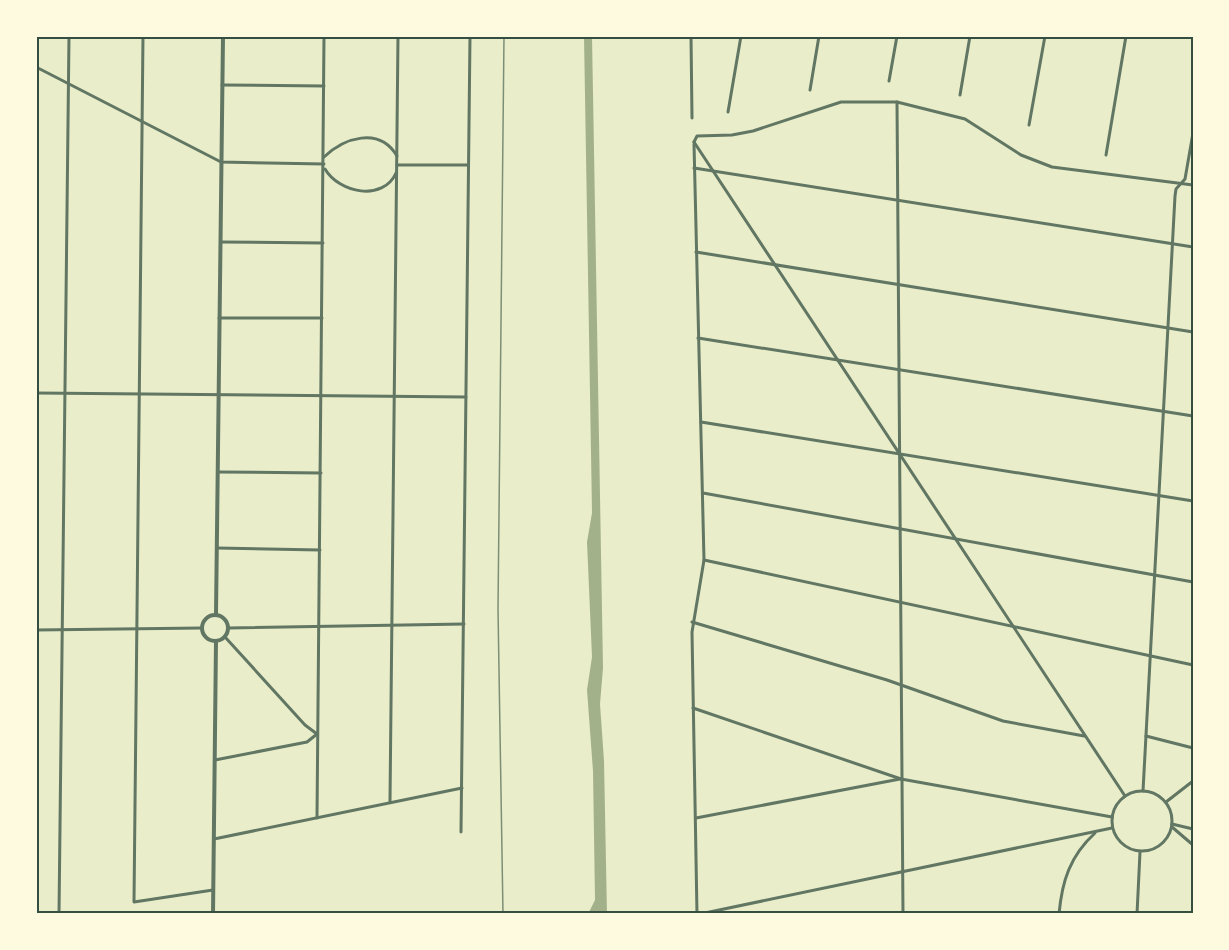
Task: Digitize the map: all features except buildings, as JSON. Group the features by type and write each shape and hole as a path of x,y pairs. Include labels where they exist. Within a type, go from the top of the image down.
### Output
{"street":[{"path":"59,914 69,36"},
{"path":"143,36 134,902 213,891"},
{"path":"216,614 223,36"},
{"path":"317,818 324,36"},
{"path":"390,802 398,36"},
{"path":"461,832 470,36"},
{"path":"691,36 692,118"},
{"path":"728,112 741,36"},
{"path":"810,90 819,36"},
{"path":"889,81 897,36"},
{"path":"960,95 970,36"},
{"path":"1029,125 1045,36"},
{"path":"1106,155 1126,36"},
{"path":"36,67 220,162 324,166"},
{"path":"222,85 324,86"},
{"path":"1112,828 698,914 692,622 704,560 694,142 697,136 732,135 753,131 841,102 897,102 965,119 1021,155 1052,167 1193,185"},
{"path":"897,102 903,914"},
{"path":"1143,791 1171,244 1175,196 1185,179 1193,133"},
{"path":"324,157 344,141 366,138 379,140 391,148 398,158"},
{"path":"694,142 1125,796"},
{"path":"398,165 468,165"},
{"path":"324,166 331,178 344,187 366,191 389,183 397,170"},
{"path":"693,168 1193,247"},
{"path":"221,242 323,243"},
{"path":"696,252 1193,332"},
{"path":"219,318 322,318"},
{"path":"698,338 1193,416"},
{"path":"36,393 466,397"},
{"path":"701,422 1193,501"},
{"path":"218,472 321,473"},
{"path":"703,493 1193,582"},
{"path":"218,548 320,550"},
{"path":"704,560 1193,665"},
{"path":"216,614 224,617 229,628 225,637 216,641 206,637 202,628 205,620 216,614"},
{"path":"692,622 900,685 1003,721 1084,736"},
{"path":"229,628 464,624"},
{"path":"36,630 202,628"},
{"path":"225,637 305,725 317,734"},
{"path":"213,914 216,641"},
{"path":"693,708 901,779 1112,817"},
{"path":"215,760 307,742 317,734"},
{"path":"1146,736 1193,747"},
{"path":"696,818 901,779"},
{"path":"1166,802 1193,781"},
{"path":"214,839 462,788"},
{"path":"1172,825 1159,846 1140,852 1122,845 1112,828 1112,817 1114,808 1125,796 1143,791 1158,795 1166,802 1172,825 1193,845"},
{"path":"1172,825 1193,829"},
{"path":"1052,914 1059,913 1061,889 1068,867 1077,852 1096,832"},
{"path":"1137,914 1140,852"}],"shaded area":[{"path":"584,36 592,36 603,668 600,704 604,761 607,914 588,914 595,900 593,771 587,690 592,657 587,542 592,513"}],"railway":[{"path":"503,914 498,609 504,36"}]}
